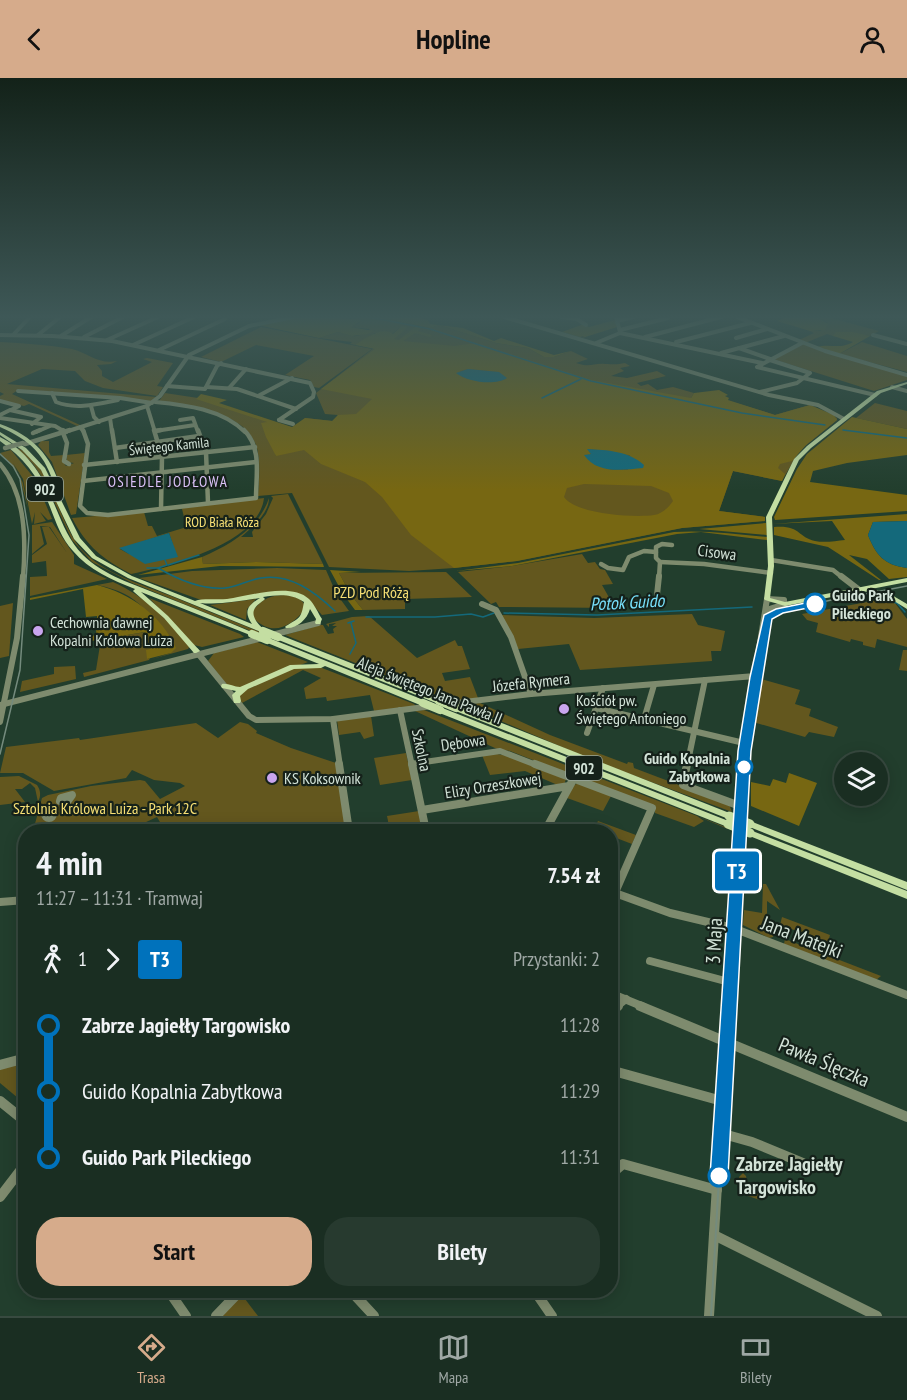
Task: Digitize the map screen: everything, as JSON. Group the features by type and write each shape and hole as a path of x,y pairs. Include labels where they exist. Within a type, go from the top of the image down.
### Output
{"main road":[{"name":"3 Maja","path":"767,599 771,573 769,517 796,461 806,448 874,395 907,383"},
{"path":"0,426 28,443 51,463 60,502"},
{"name":"Aleja świętego Jana Pawła II","path":"0,433 19,445 35,460 47,476 77,539 94,557 122,573 439,705 729,820"},
{"name":"Aleja świętego Jana Pawła II","path":"0,439 18,452 37,475 63,532 76,551 93,566 122,582 423,703 456,708 907,895"},
{"path":"767,599 785,602 858,589 882,589 907,580"},
{"path":"122,582 166,617 197,652"},
{"path":"882,589 907,602"},
{"path":"882,589 907,607"},
{"path":"768,590 785,602"},
{"path":"176,596 202,602 223,603 278,592 294,594 307,600 319,619 318,623"},
{"path":"263,631 250,618 249,612 255,603 273,595 293,595 306,603 305,615 288,627"},
{"path":"237,701 236,694 246,688 301,665 317,665 343,671"},
{"path":"225,686 233,689 246,688"},
{"name":"Aleja świętego Jana Pawła II","path":"750,829 907,886"},
{"path":"849,871 907,900"}],"street":[{"path":"3,450 151,404 175,375"},
{"path":"207,387 214,375"},
{"path":"229,388 241,375"},
{"path":"277,375 308,383 314,393 312,398 279,420 293,424"},
{"path":"702,375 759,392 822,407 844,419"},
{"path":"784,375 874,395"},
{"path":"759,392 797,384 807,375"},
{"path":"257,396 292,378"},
{"path":"167,386 202,389 207,387 229,388 296,408"},
{"path":"892,387 907,391"},
{"path":"18,391 124,398 151,404 189,406 223,417 246,432 255,447 256,498 108,515 90,514 81,508 87,438 80,427"},
{"path":"52,393 58,403 91,406 124,398"},
{"path":"0,401 19,406 0,417"},
{"path":"151,404 162,457 161,509"},
{"path":"91,406 94,417 99,422"},
{"path":"10,410 41,417 33,423"},
{"path":"0,417 51,425 65,432"},
{"path":"110,418 117,462"},
{"path":"180,420 193,418 206,452 208,503"},
{"path":"33,433 51,425"},
{"path":"155,431 195,425"},
{"path":"65,432 67,443 64,461 69,464"},
{"path":"115,448 199,436"},
{"name":"Świętego Kamila","path":"84,465 255,447"},
{"path":"83,481 256,462"},
{"path":"0,464 11,477 17,492 23,534 16,651 0,722"},
{"path":"657,595 660,562 656,558 658,545 672,545"},
{"path":"602,564 608,568 623,570 628,557 644,551 656,552"},
{"path":"771,560 833,570 858,589"},
{"name":"Cisowa","path":"660,562 704,564 771,573"},
{"name":"3 Maja","path":"709,1316 744,743 767,599"},
{"path":"766,610 785,602"},
{"path":"482,604 496,610 511,637 531,694"},
{"path":"197,652 318,623"},
{"path":"3,702 288,627"},
{"name":"Józefa Rymera","path":"197,652 251,718 256,720 333,719 531,694 755,676"},
{"path":"705,680 682,785 740,806"},
{"path":"644,719 654,685"},
{"path":"587,733 603,688"},
{"path":"596,708 744,743"},
{"name":"Szkolna","path":"400,710 425,824"},
{"path":"333,719 348,824"},
{"name":"Dębowa","path":"411,764 500,751 652,808 618,886"},
{"path":"549,824 574,778"},
{"name":"Elizy Orzeszkowej","path":"422,810 569,786"},
{"name":"Jana Matejki","path":"618,894 670,913 733,928 907,995"},
{"path":"0,902 18,901"},
{"path":"650,961 729,981"},
{"name":"Pawła Ślęczka","path":"618,996 907,1117"},
{"path":"618,1006 626,999"},
{"path":"0,1065 18,1060"},
{"path":"618,1072 722,1101"},
{"path":"0,1101 18,1116"},
{"path":"720,1133 752,1142 803,1163"},
{"path":"618,1168 623,1164 717,1190"},
{"path":"0,1197 18,1173"},
{"path":"714,1234 877,1316"},
{"path":"174,1298 186,1316"},
{"path":"216,1316 233,1298"},
{"path":"357,1298 374,1316"},
{"path":"540,1298 552,1316"}],"green space":[{"path":"0,375 29,375 7,384 157,397 150,402 18,390 12,394 80,425 77,426 29,404 24,406 0,401 0,396 4,394 0,392"},
{"path":"79,375 102,375 113,382 127,375 165,375 157,386 163,387 157,396 103,388 85,381"},
{"path":"285,375 337,375 319,388 314,387 310,380"},
{"path":"339,375 614,375 611,376 627,378 641,375 664,375 666,376 637,383 641,386 648,384 657,390 673,387 694,393 691,398 736,403 775,415 810,405 837,420 799,451 782,481 733,471 719,511 765,517 765,521 682,528 517,561 454,568 409,571 329,567 292,493 258,496 259,457 256,445 240,424 214,412 159,401 165,393 198,398 269,422 276,456 305,418 333,421 338,415 325,414 316,393"},
{"path":"823,375 907,376 907,380 874,391"},
{"path":"875,403 907,411 907,429 856,418"},
{"path":"42,440 49,441 51,456 64,455 63,462 66,466 74,463 67,462 66,455 85,453 76,514 71,515 52,462 38,445"},
{"path":"17,448 28,454 37,465 46,478 74,539 82,550 101,566 124,578 260,632 256,633 132,583 92,562 72,540 44,480 33,464"},
{"path":"11,450 35,479 52,519 48,520 40,512 46,521 34,524 35,512 32,524 23,479 13,463 18,473 0,453"},
{"path":"288,494 323,564 257,562 203,564 202,557 233,541 251,527 269,498 263,515 255,524 241,537 253,537 252,532 266,514 273,498 271,496"},
{"name":"ROD Biała Róża","path":"264,498 258,514 246,528 229,540 188,559 131,574 97,551 83,537 72,518 144,512 148,526 152,526 157,536 190,526 188,521 185,521 182,509 160,511","holes":["169,533 173,545 129,554 120,549"]},
{"path":"52,522 74,555 74,564 107,579 30,596 30,577 47,576 46,561 32,563 32,555 47,544 42,527 49,527 67,553 50,527 40,526 44,544 32,554 32,525"},
{"path":"582,554 588,563 595,562 600,569 605,570 613,584 602,585 615,608 499,607 496,602 491,604 458,572 512,566"},
{"path":"277,568 326,570 336,593 349,611 322,615 310,602 286,592 241,600 204,601 139,578 192,571"},
{"name":"PZD Pod Różą","path":"446,572 472,597 405,599 405,609 363,610 351,595 339,573"},
{"path":"113,582 135,594 155,610 190,646 188,649 152,659 171,653 151,617 135,600 125,594 97,585"},
{"path":"286,595 301,600 306,608 286,625 279,628 265,626 250,614 265,599"},
{"path":"149,598 244,637 202,647 194,645"},
{"path":"256,599 247,609 246,620 210,605"},
{"path":"878,600 895,603 907,619 907,647 877,639 875,648 863,645 863,642 851,639 850,642 816,632 818,623 807,620 802,614"},
{"path":"13,603 9,656 0,658 0,606"},
{"path":"692,614 698,625 725,631 721,651 711,651 712,661 580,670 569,644 518,649 501,615 594,618"},
{"path":"369,616 417,658 455,640 458,646 462,646 470,669 442,673 445,681 470,677 478,698 455,702 448,700 285,635 320,625 323,625 328,634 334,633 333,629 337,626 332,626 336,623 329,624 329,627 326,624 352,617"},
{"path":"146,632 153,645 147,659 150,658 149,660 84,677 83,673 96,670 101,639"},
{"path":"257,642 308,662 240,689 227,685 208,661 214,653"},
{"path":"903,650 907,650 907,671 899,670"},
{"path":"75,666 76,679 20,692 22,681 54,674 54,667"},
{"path":"317,666 416,706 374,711 370,695 327,701 326,697 306,699 304,688 321,678 303,670 242,703 238,698 241,692 294,668"},
{"path":"761,679 800,690 795,704 811,709 809,716 838,727 834,737 809,732 805,737 753,722 756,709 759,707 756,706"},
{"path":"480,703 550,735 627,764 628,762 633,763 634,768 729,804 732,812 595,761 463,705"},
{"path":"424,710 728,828 728,829 697,816 704,821 694,827 655,813 655,808 510,751 497,749 415,711"},
{"path":"371,716 374,736 364,739 360,732 339,735 337,720"},
{"name":"Sztolnia Królowa Luiza - Park 12C","path":"240,722 248,724 257,731 256,733 291,748 336,763 345,824 161,824 157,817 142,824 35,824 42,798 48,795 91,786 140,780 145,781 160,799 185,786 180,783 154,780 132,770 126,778 54,791 23,773 0,773 6,747 79,738 80,740 196,723 218,738"},
{"path":"406,753 412,780 380,785 374,758"},
{"path":"482,755 508,756 566,779 564,785 560,786 525,771 490,775"},
{"path":"19,776 37,785 40,793 38,802 35,788 30,783 22,789 15,789 25,802 0,805 0,777"},
{"path":"579,783 611,796 603,811 567,798 574,785"},
{"path":"419,811 422,824 389,824 387,816"},
{"path":"618,828 636,835 632,844 618,839"},
{"path":"763,884 766,884 780,910 767,901 767,930 774,933 773,937 769,938 743,925 744,910 762,913"},
{"path":"782,917 830,935 828,942 780,925"},
{"path":"785,939 881,976 876,980 784,944"},
{"path":"18,1063 18,1098 0,1083 0,1069"},
{"path":"743,1173 747,1183 760,1188 760,1200 739,1193 739,1177"},
{"path":"239,1298 244,1298 258,1316 222,1316"}],"shaded area":[{"path":"340,375 461,375 462,377 494,382 506,379 502,375 575,375 591,380 691,398 694,393 719,390 728,395 725,396 729,398 728,400 775,415 810,405 834,415 837,420 806,445 792,461 780,464 778,468 785,474 782,481 733,471 719,511 765,517 765,521 682,528 517,561 454,568 411,535 382,497 365,482 321,464 304,450 276,456 261,423 267,422 196,399 201,394 227,400 219,403 292,427 305,418 332,421 338,415 356,414 372,399 321,389","holes":["588,449 630,455 628,470 612,470 596,465","584,484 651,486 669,493 673,501 665,510 654,515 606,514 570,503 564,497 567,488"]},
{"path":"852,417 907,429 907,455 847,463 813,471 810,482 907,495 907,511 775,520 774,517 797,469 807,454"},
{"path":"907,514 907,521 873,522 868,535 882,558 899,567 907,568 907,577 889,579 867,559 849,555 881,580 828,547 774,535 774,527 783,527 794,529 815,541 845,540 832,521 772,524"},
{"path":"766,523 767,535 699,529"},
{"path":"674,532 699,532 677,534 512,566 456,571 518,563"},
{"path":"705,532 767,537 767,540"},
{"path":"202,557 203,564 257,562 323,564 324,567 220,566 138,575"},
{"path":"330,570 361,572 339,573 351,595 363,610 355,610"},
{"path":"97,585 121,594 144,608 154,616 170,636 176,648 171,653 147,659 146,650 154,648 154,642 145,632 79,643 78,639 96,635 97,616 86,617 83,589 30,600 30,598"},
{"path":"789,773 817,783 799,826 751,806 751,782 770,786 773,779 786,783"}],"water":[{"path":"459,375 503,375 507,378 496,382 481,382"},
{"path":"587,449 625,454 644,465 643,468 603,468 589,461 584,455 591,454"},
{"path":"907,521 907,568 899,567 882,558 868,535 873,522"},
{"path":"169,533 178,557 145,564 119,548"}],"waterway":[{"path":"572,375 591,381 742,413 825,425"},
{"path":"542,398 581,379"},
{"path":"843,430 907,438"},
{"path":"168,565 199,555"},
{"name":"Potok Guido","path":"158,568 167,565 165,560"},
{"path":"147,568 158,568"},
{"name":"Potok Guido","path":"158,568 181,580 216,588 229,587 256,579 282,578 310,591 335,611"},
{"name":"Potok Guido","path":"867,597 897,603 905,612"},
{"name":"Potok Guido","path":"504,613 597,615 752,607"},
{"name":"Potok Guido","path":"366,617 435,617 471,614 483,617 494,613"},
{"name":"Potok Guido","path":"348,623 354,621"},
{"path":"350,654 356,643 351,623"}],"tram line":[{"path":"0,454 13,466 20,479 29,535 20,670 0,754"},
{"path":"834,600 907,586"},
{"path":"729,1007 744,751 765,622 775,612 841,598"},
{"name":"T3","path":"719,1176 744,751 765,622 771,615 780,611 815,604"},
{"path":"711,1316 729,1006"}],"place":[{"name":"Guido Park Pileckiego","path":"815,604"},
{"name":"Cechownia dawnej Kopalni Królowa Luiza","path":"38,631"},
{"name":"Kościół pw. Świętego Antoniego","path":"564,709"},
{"name":"Guido Kopalnia Zabytkowa","path":"744,767"},
{"name":"KS Koksownik","path":"272,778"},
{"name":"Zabrze Jagiełły Targowisko","path":"719,1176"}],"district":[{"name":"OSIEDLE JODŁOWA","path":"168,481"}]}
